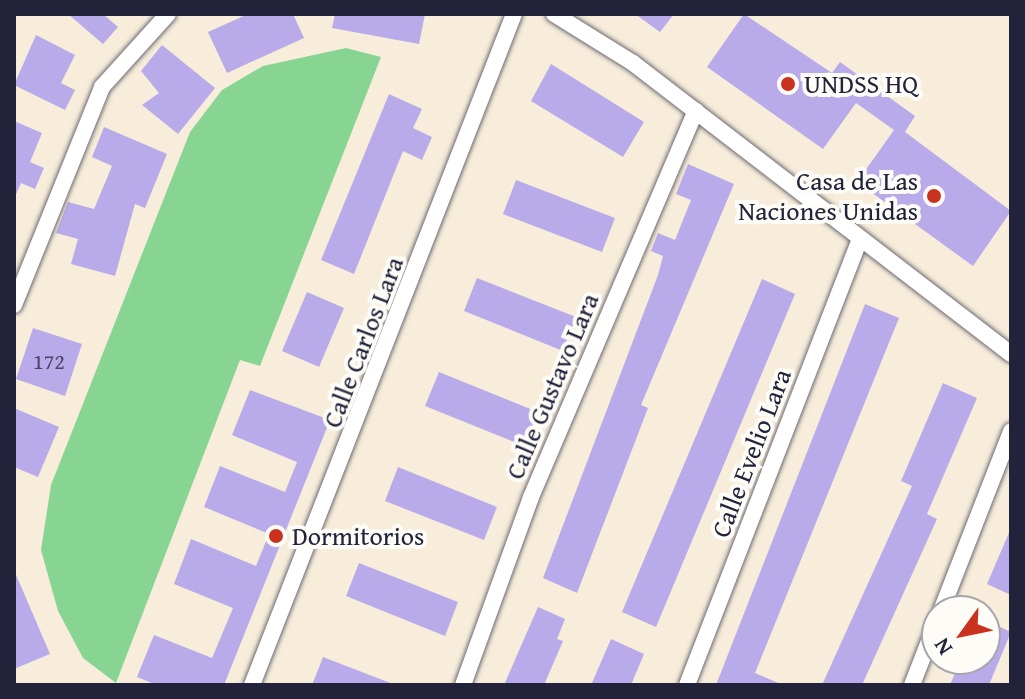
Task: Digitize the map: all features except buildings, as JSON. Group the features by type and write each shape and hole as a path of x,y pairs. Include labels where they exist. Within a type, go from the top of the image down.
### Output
{"street":[{"path":"14,305 102,87 168,14"},
{"name":"Calle Carlos Lara","path":"252,685 514,14"},
{"path":"554,14 696,111 1011,354"},
{"name":"Calle Gustavo Lara","path":"463,685 531,497 696,111"},
{"name":"Calle Evelio Lara","path":"687,685 860,239"},
{"path":"947,595 1011,431"},
{"path":"912,685 921,662"}],"green space":[{"path":"346,48 381,57 260,366 240,360 116,683 83,658 58,611 41,550 51,485 190,132 222,90 263,66"}],"place":[{"name":"UNDSS HQ","path":"788,84"},
{"name":"Casa de Las Naciones Unidas","path":"934,196"},
{"name":"Dormitorios","path":"276,536"}]}
